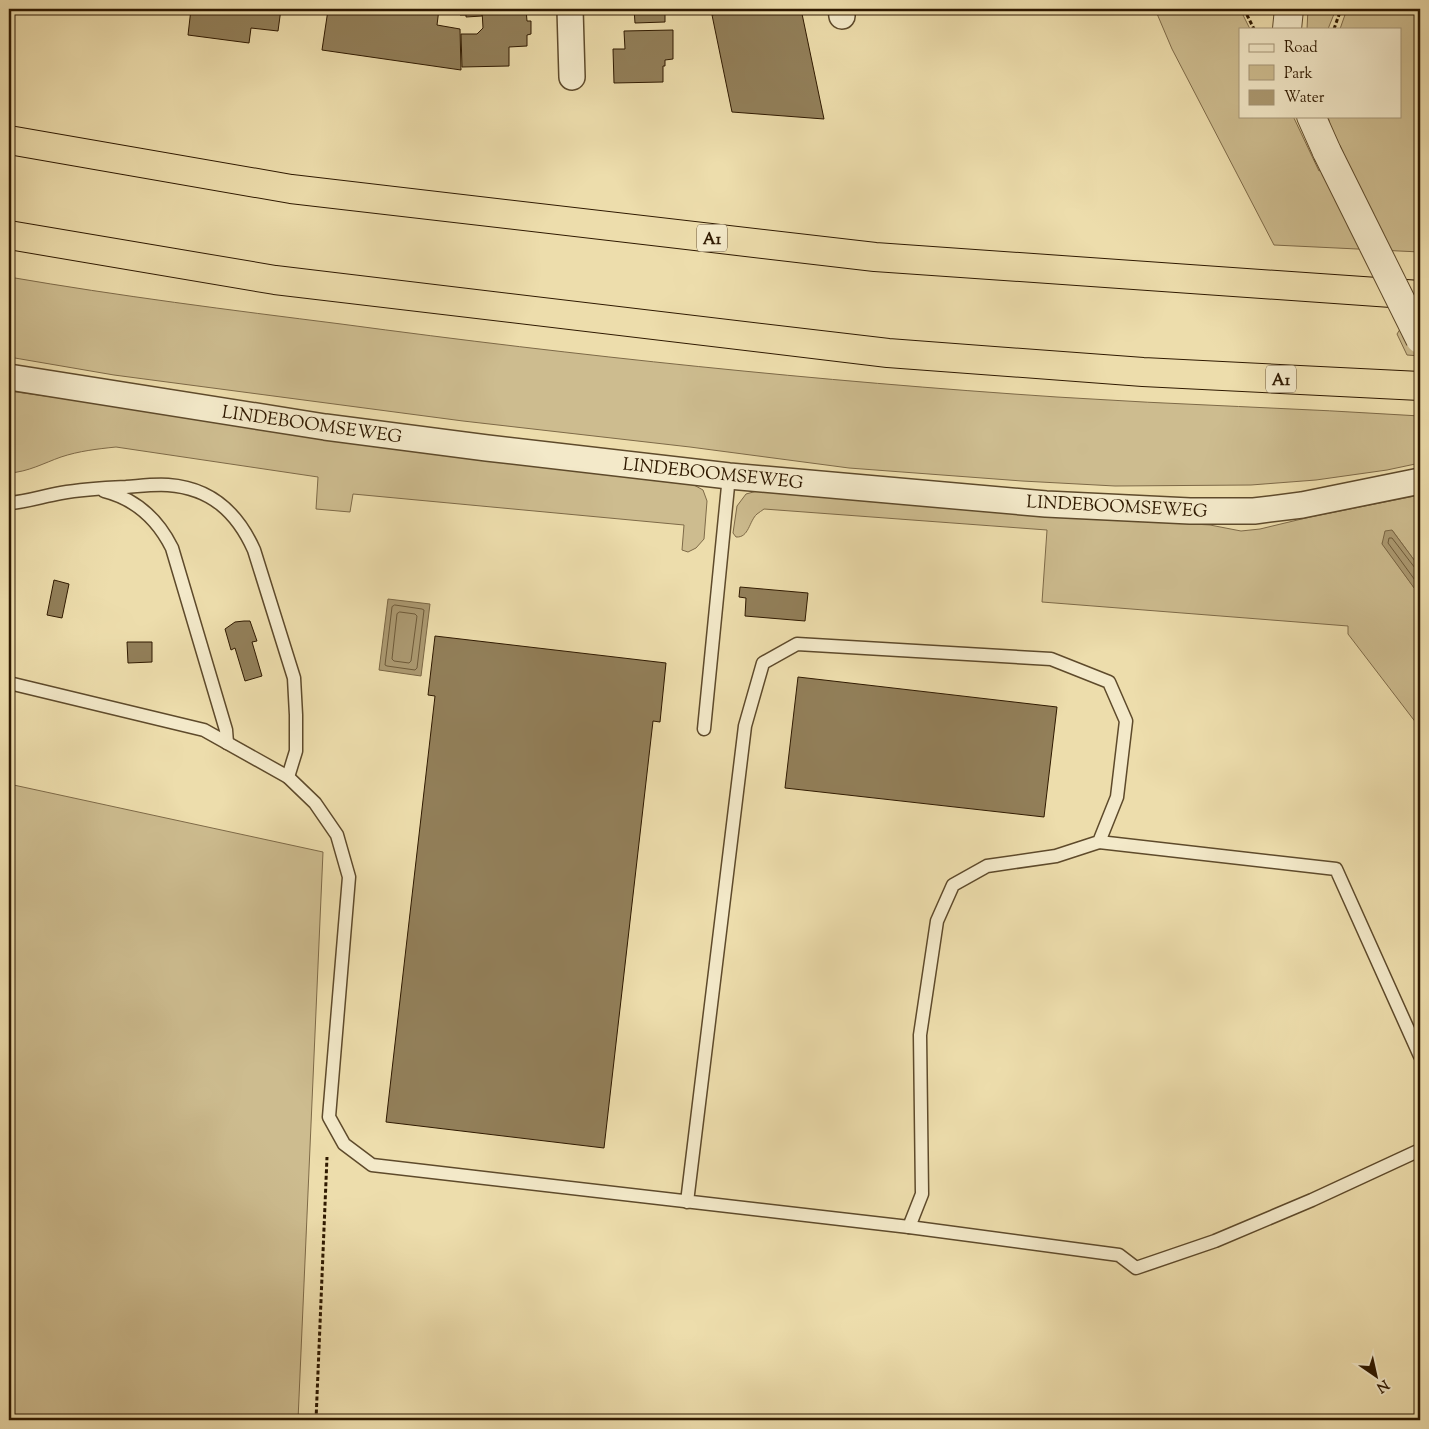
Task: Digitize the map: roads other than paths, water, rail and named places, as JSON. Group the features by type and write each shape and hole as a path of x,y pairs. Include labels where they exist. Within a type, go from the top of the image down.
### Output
{"highway":[{"name":"A1","path":"9,140 291,189 875,258 1420,295"},
{"name":"A1","path":"9,235 275,280 888,353 1143,372 1420,386"}],"street":[{"path":"570,9 572,77"},
{"path":"1286,28 1289,9"},
{"path":"1312,118 1420,339"},
{"name":"LINDEBOOMSEWEG","path":"9,377 325,427 486,448 729,476 1046,504 1190,511 1254,511 1302,505 1420,481"}],"lane":[{"path":"704,729 729,476"},
{"path":"9,503 20,503 59,493 166,484 197,490 225,507 238,519 254,550 294,678 296,751 288,777"},
{"path":"95,489 129,500 143,509 155,521 169,541 223,720 228,743"},
{"path":"687,1202 745,726 763,663 797,644 807,644 1051,659 1109,682 1126,721 1117,796 1099,842"},
{"path":"9,683 204,730 288,777 316,803 337,834 349,877 328,1117 344,1144 372,1165 908,1227 1119,1255 1136,1268 1215,1241 1312,1200 1420,1150"},
{"path":"908,1227 922,1194 920,1035 936,920 953,885 987,866 1056,856 1099,842 1336,870 1420,1056"}],"water":[{"path":"1392,530 1420,568 1420,596 1382,544 1385,531"},
{"path":"388,599 430,604 421,676 379,670"}]}
